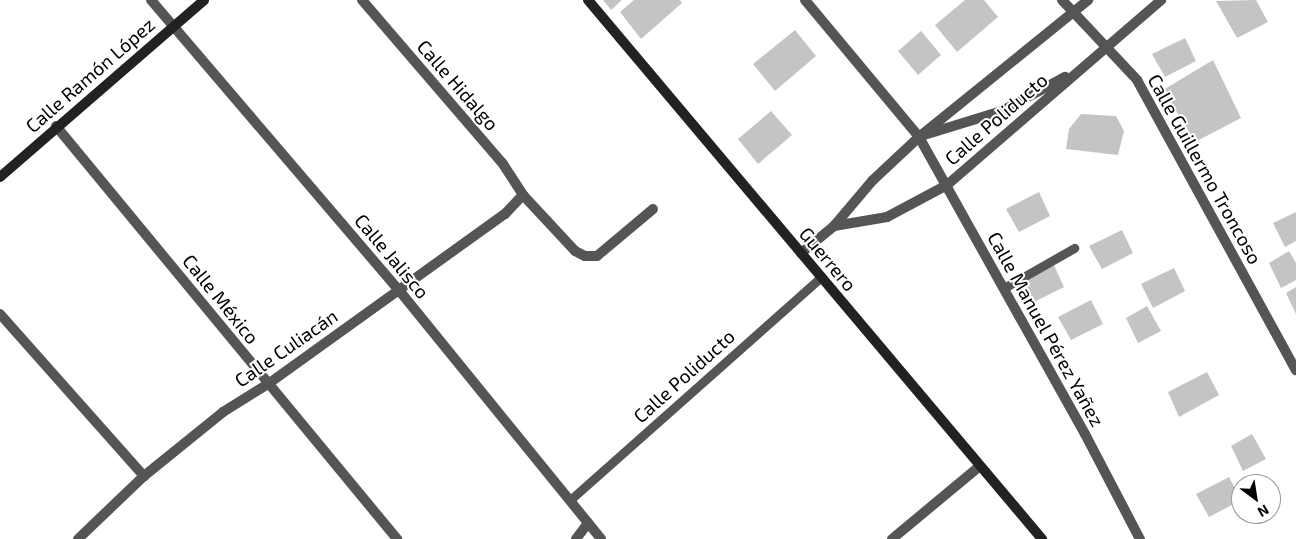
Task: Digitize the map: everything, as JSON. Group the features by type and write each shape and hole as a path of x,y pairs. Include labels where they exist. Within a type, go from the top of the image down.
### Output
{"main road":[{"name":"Calle Ramón López","path":"0,177 56,126 204,0"},
{"name":"Guerrero","path":"588,0 1042,539"}],"street":[{"name":"Calle Jalisco","path":"151,0 398,289 602,539"},
{"name":"Calle Hidalgo","path":"362,0 503,164 523,195 575,251 585,256 597,256 652,209"},
{"name":"Calle Manuel Pérez Yañez","path":"805,0 918,137 1004,288 1140,539"},
{"name":"Calle Guillermo Troncoso","path":"1062,0 1137,80 1296,370"},
{"name":"Calle Poliducto","path":"801,253 834,226 872,181 918,137 1088,0"},
{"name":"Calle Poliducto","path":"834,226 887,217 947,185 1161,0"},
{"path":"918,137 1002,110 1076,72"},
{"name":"Calle México","path":"56,126 397,539"},
{"name":"Calle Culiacán","path":"78,539 144,476 222,412 268,384 505,214 523,195"},
{"path":"0,314 144,476"},
{"path":"892,539 980,466"},
{"path":"576,539 588,523"}],"lane":[{"path":"1004,288 1074,248"},
{"name":"Calle Poliducto","path":"570,500 821,277"}],"building":[{"path":"603,0 622,0 611,10"},
{"path":"634,0 680,0 682,3 641,39 620,12"},
{"path":"965,0 984,0 998,17 957,52 935,25"},
{"path":"1256,0 1268,22 1237,38 1216,1"},
{"path":"795,30 816,56 775,91 753,64"},
{"path":"921,31 941,55 918,75 898,51"},
{"path":"1185,38 1196,61 1165,77 1152,54"},
{"path":"1213,60 1241,118 1195,142 1163,90"},
{"path":"771,111 792,135 758,164 738,139"},
{"path":"1081,114 1116,116 1124,131 1118,155 1066,149 1069,129"},
{"path":"1039,192 1050,216 1019,232 1006,209"},
{"path":"1296,212 1296,241 1285,247 1273,223"},
{"path":"1122,230 1133,253 1102,269 1089,246"},
{"path":"1289,251 1296,263 1296,280 1281,288 1269,263"},
{"path":"1053,263 1064,287 1032,303 1020,280"},
{"path":"1174,268 1185,291 1153,308 1141,284"},
{"path":"1296,287 1296,314 1286,293"},
{"path":"1091,300 1103,324 1071,340 1058,317"},
{"path":"1147,306 1161,331 1138,343 1126,318"},
{"path":"1207,372 1219,395 1179,417 1168,392"},
{"path":"1252,434 1266,459 1243,471 1231,446"},
{"path":"1229,477 1231,481 1231,505 1209,517 1196,494"}]}
